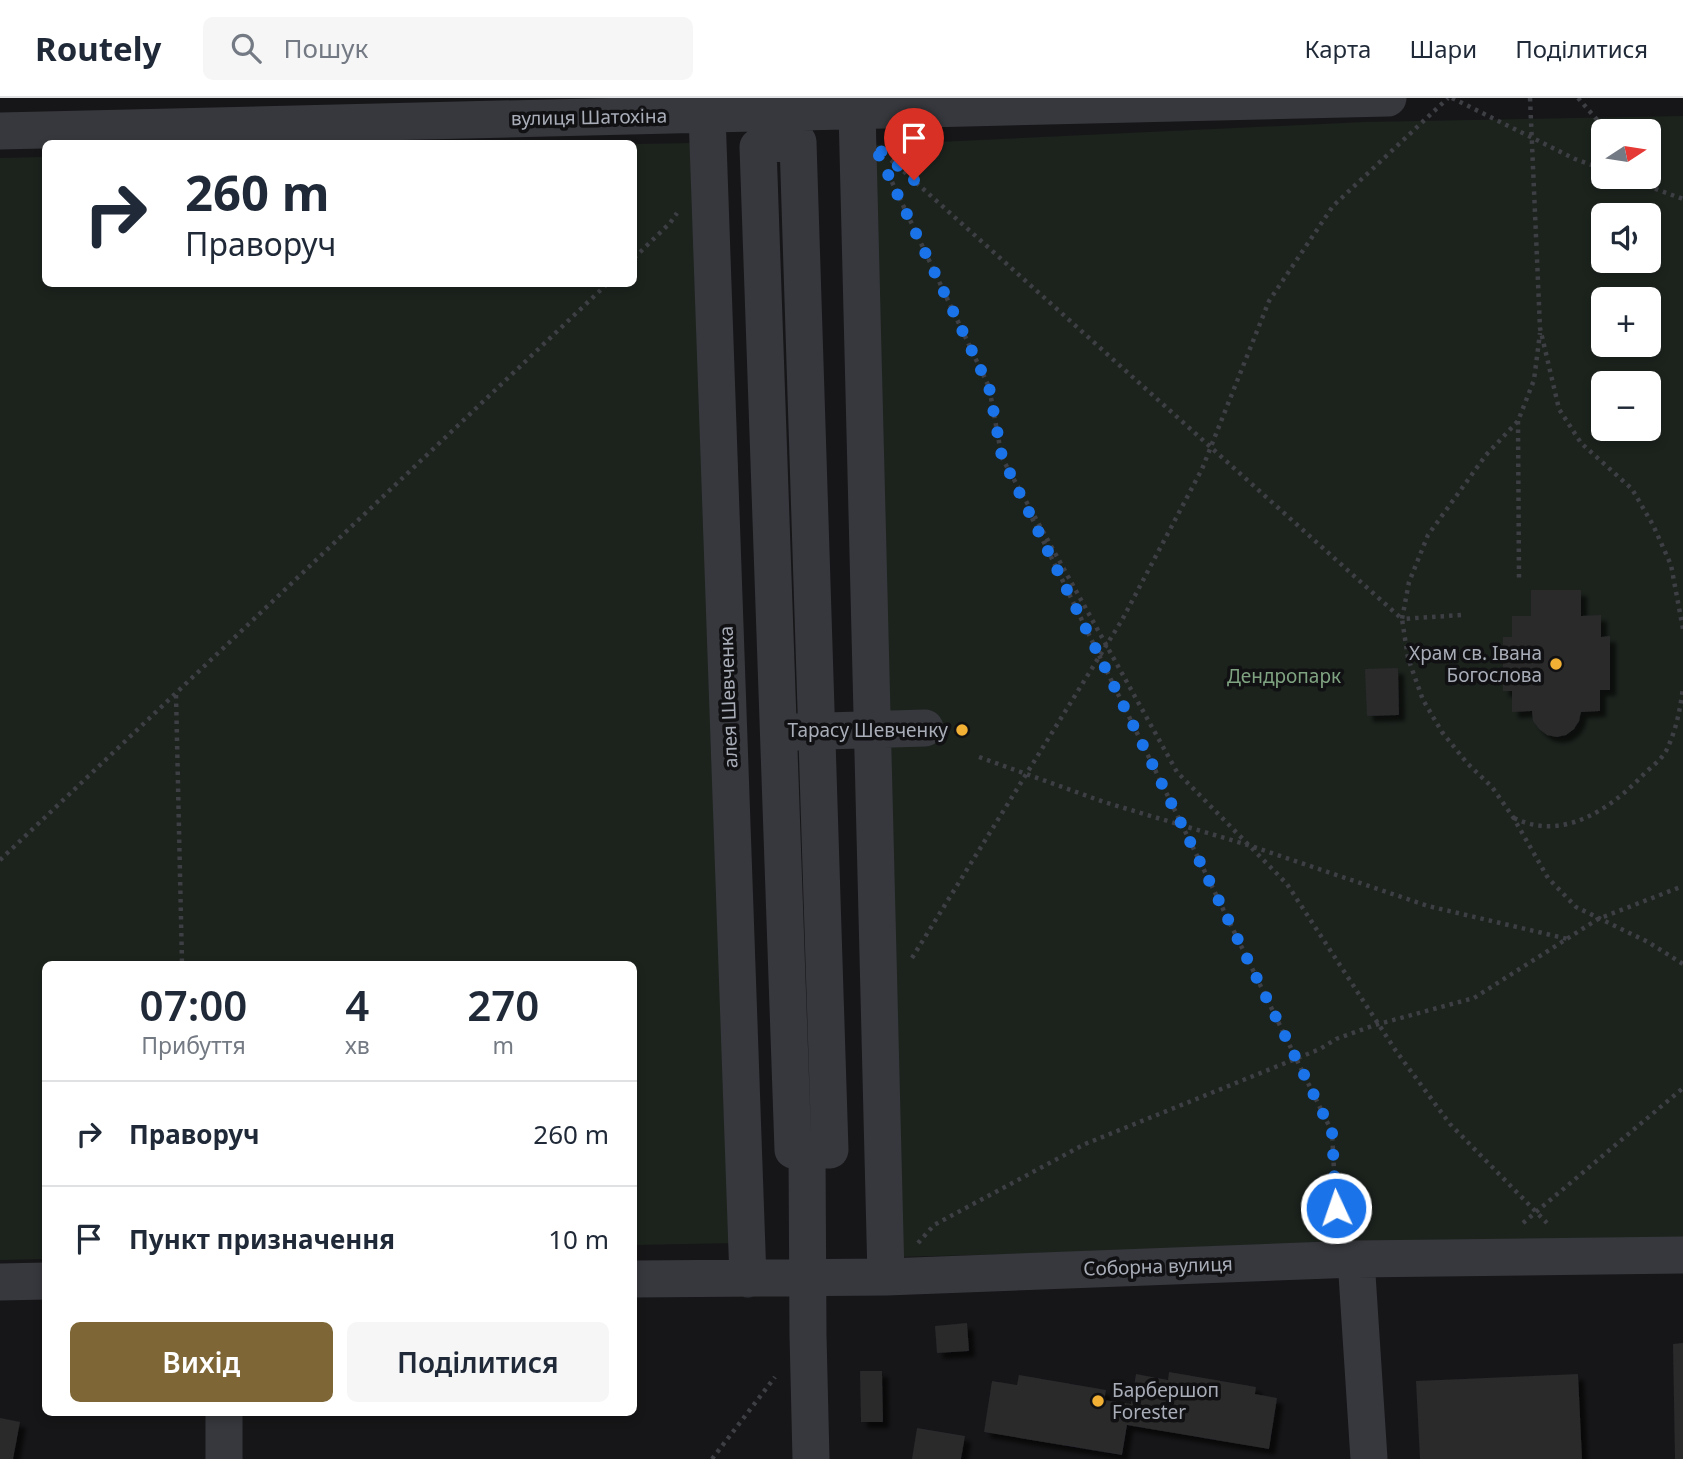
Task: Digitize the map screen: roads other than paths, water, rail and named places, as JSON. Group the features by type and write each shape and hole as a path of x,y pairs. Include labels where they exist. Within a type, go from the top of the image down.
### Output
{"street":[{"name":"вулиця Шатохіна","path":"0,131 707,114 858,127 1388,98"},
{"name":"алея Шевченка","path":"707,114 748,1279"},
{"path":"768,118 798,142 830,1150 793,1150 758,147 768,118"},
{"path":"858,127 886,1277"},
{"path":"778,732 925,728"},
{"path":"807,1150 811,1459"},
{"name":"Соборна вулиця","path":"637,1279 809,1279 1348,1259 1683,1255"},
{"path":"1348,1259 1369,1459"},
{"path":"0,1282 42,1281"},
{"path":"224,1416 224,1459"}],"place":[{"name":"Храм св. Iвана Богослова","path":"1556,664"},
{"name":"Тарасу Шевченку","path":"962,730"},
{"name":"Барбершоп Forester","path":"1098,1401"}],"park label":[{"name":"Дендропарк","path":"1284,676"}]}
